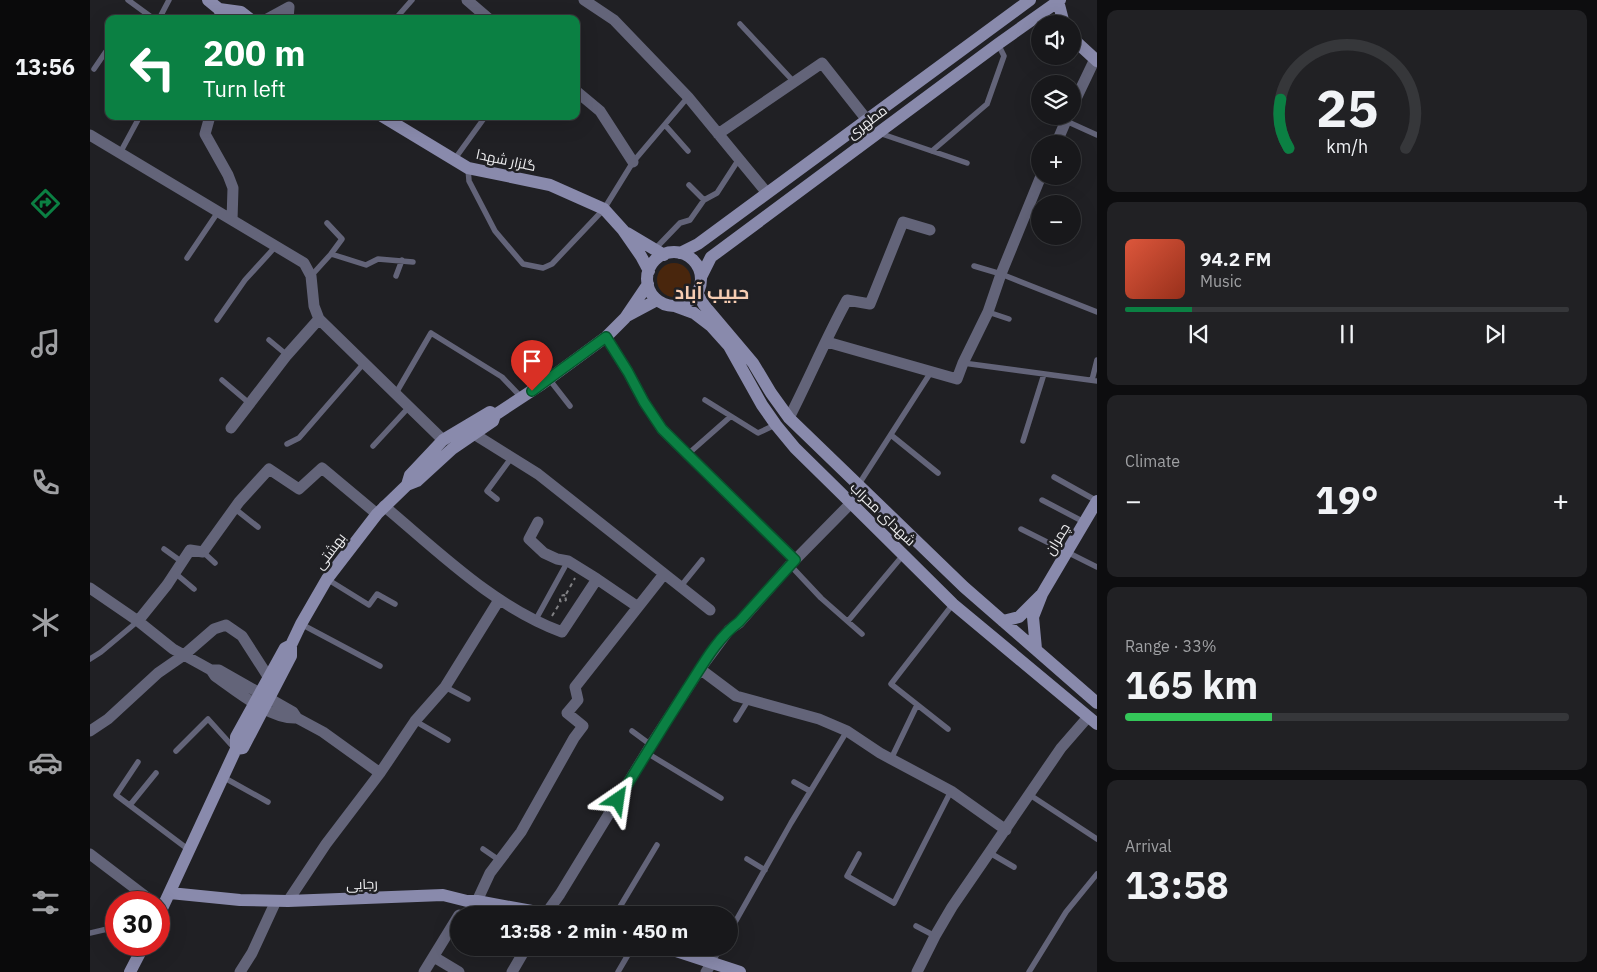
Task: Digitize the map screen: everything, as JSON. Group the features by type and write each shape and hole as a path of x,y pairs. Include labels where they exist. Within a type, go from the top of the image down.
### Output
{"street":[{"path":"208,0 222,14 241,12 245,15"},
{"path":"467,0 484,15"},
{"path":"584,0 614,20 688,97 767,193"},
{"name":"مطهری","path":"680,253 698,244 1030,0"},
{"path":"1059,1 1062,15"},
{"name":"مطهری","path":"1039,15 1059,1"},
{"path":"273,15 292,3"},
{"name":"مطهری","path":"701,277 711,257 725,246 1031,20"},
{"path":"1081,46 1096,60 1081,89"},
{"path":"718,134 822,63 867,120"},
{"path":"580,94 600,111 633,162"},
{"path":"209,120 205,134 228,175 233,188 232,220"},
{"name":"گلزار شهدا","path":"389,120 468,168 550,185 604,210 623,230"},
{"path":"90,136 304,263 311,276 314,306 319,319 448,444"},
{"path":"827,342 957,379 988,312 1001,274 1037,185"},
{"path":"789,418 827,342 832,328 848,300 870,304 903,222 930,230"},
{"path":"623,230 659,252 680,253 688,256 694,262 699,269 700,285 692,299 684,304 675,306 665,304 657,300 651,293 648,284 649,271 659,252"},
{"path":"623,230 649,271"},
{"path":"713,233 711,238 712,244 720,248 725,246"},
{"path":"625,318 648,284"},
{"name":"شهدای محراب","path":"697,293 704,305 753,363 789,418 810,440 859,484 891,518 964,587 1097,703"},
{"path":"625,318 657,300"},
{"name":"شهدای محراب","path":"675,306 694,313 711,326 729,346 762,405 795,448 904,554 932,584 953,604 1093,720"},
{"name":"بهشتی","path":"448,444 474,434 493,421 495,415 606,337 625,318"},
{"path":"231,428 287,356 319,319"},
{"path":"606,337 662,429 793,562"},
{"path":"762,405 775,399"},
{"name":"بهشتی","path":"291,645 327,579 381,510 407,485 417,481 448,444 490,412 495,415"},
{"path":"474,434 538,474 710,610"},
{"path":"138,621 190,550 203,552 234,508 269,469 299,489 322,468 381,510 499,600 546,626 562,632 597,579"},
{"name":"چمران","path":"1042,594 1097,501"},
{"path":"553,906 700,669 729,630 739,622 793,562 851,503"},
{"path":"538,522 530,539 550,556 568,561 638,607"},
{"path":"932,584 948,570"},
{"path":"467,906 521,832 574,738 583,726 568,713 578,700 575,687 664,574"},
{"path":"92,593 138,621 172,649 211,670 218,670 288,719 296,718 323,732 380,773"},
{"path":"1003,621 1019,617 1042,594"},
{"path":"1036,649 1034,617 1042,594"},
{"path":"240,972 282,901 380,773 415,721 445,687 499,600"},
{"path":"90,731 108,719 158,674 214,629 226,625 242,636 269,678"},
{"path":"170,892 236,749 243,748 269,678 285,648 291,645 292,656 262,701"},
{"path":"700,669 736,696 819,718 847,731 891,759 951,791 1006,830"},
{"path":"917,972 952,907 1061,748 1093,720 1097,707"},
{"path":"90,854 137,891"},
{"name":"رجایی","path":"170,892 240,900 282,901 443,895 501,906"},
{"path":"424,972 450,930"},
{"path":"130,972 138,956"},
{"path":"512,972 521,956"},
{"path":"685,956 709,967 740,972"},
{"path":"434,957 459,972"}],"lane":[{"path":"128,0 149,15"},
{"path":"160,15 169,0"},
{"path":"399,15 412,0"},
{"path":"740,24 794,82"},
{"path":"932,150 987,104 1004,56 998,44"},
{"path":"94,69 105,53"},
{"path":"468,168 469,181 496,231 523,264 543,268 552,264 604,210 633,162 688,97"},
{"path":"120,153 138,120"},
{"path":"454,160 483,120"},
{"path":"665,125 688,151"},
{"path":"1079,125 1097,135"},
{"path":"879,133 967,162"},
{"path":"659,252 680,223 690,220 704,200 717,193 739,159"},
{"path":"690,185 704,200"},
{"path":"1027,208 1031,209"},
{"path":"187,258 218,212"},
{"path":"311,276 342,240 327,223"},
{"path":"216,320 245,280 276,246"},
{"path":"331,254 366,265 378,260 413,262"},
{"path":"396,276 402,260"},
{"path":"974,266 1001,274 1097,312"},
{"path":"988,312 1009,319"},
{"path":"396,393 431,333 502,377 522,397"},
{"path":"269,340 287,356"},
{"path":"963,363 1095,381 1097,360"},
{"path":"287,444 299,438 365,362"},
{"path":"859,484 931,372"},
{"path":"1023,441 1044,374"},
{"path":"548,379 570,406"},
{"path":"222,380 250,403"},
{"path":"705,400 730,417 758,432 776,425"},
{"path":"373,446 409,407"},
{"path":"688,454 730,417"},
{"path":"891,435 938,473"},
{"path":"497,499 487,490 512,457"},
{"path":"1054,477 1097,501"},
{"path":"1042,500 1084,522"},
{"path":"234,508 258,527"},
{"path":"1021,530 1097,567"},
{"path":"164,549 182,562"},
{"path":"203,552 215,563"},
{"path":"848,621 904,554"},
{"path":"681,586 702,560"},
{"path":"535,620 568,561"},
{"path":"793,562 822,598 862,634"},
{"path":"175,573 194,589"},
{"path":"327,579 369,605 377,594 395,604"},
{"path":"948,729 891,684 953,604"},
{"path":"90,659 138,621"},
{"path":"301,624 380,666"},
{"path":"445,687 468,699"},
{"path":"736,720 749,699"},
{"path":"891,759 917,705"},
{"path":"176,751 208,719 236,749"},
{"path":"415,721 448,740"},
{"path":"632,730 649,749 721,798"},
{"path":"738,917 847,731"},
{"path":"138,762 116,794 189,850"},
{"path":"130,805 156,774"},
{"path":"223,777 268,802"},
{"path":"794,782 810,792"},
{"path":"859,854 847,876 894,903 951,791"},
{"path":"1030,795 1097,839"},
{"path":"620,906 657,845"},
{"path":"483,850 499,860"},
{"path":"990,854 1014,867"},
{"path":"747,859 765,870"},
{"path":"1029,972 1066,912 1097,874"},
{"path":"916,926 935,936"},
{"path":"90,933 105,930"},
{"path":"618,972 627,956"},
{"path":"709,967 715,956"}],"path":[{"path":"561,601 566,600 565,596 580,569"},
{"path":"546,626 561,601 560,596 565,596"}],"shaded area":[{"path":"674,263 686,268 691,280 686,292 674,297 662,292 657,280 662,268"}],"district":[{"name":"حبیب آباد","path":"712,292"}],"route":[{"path":"532,391 606,337 662,429 795,560 739,622 729,630 700,669 618,800"}]}
